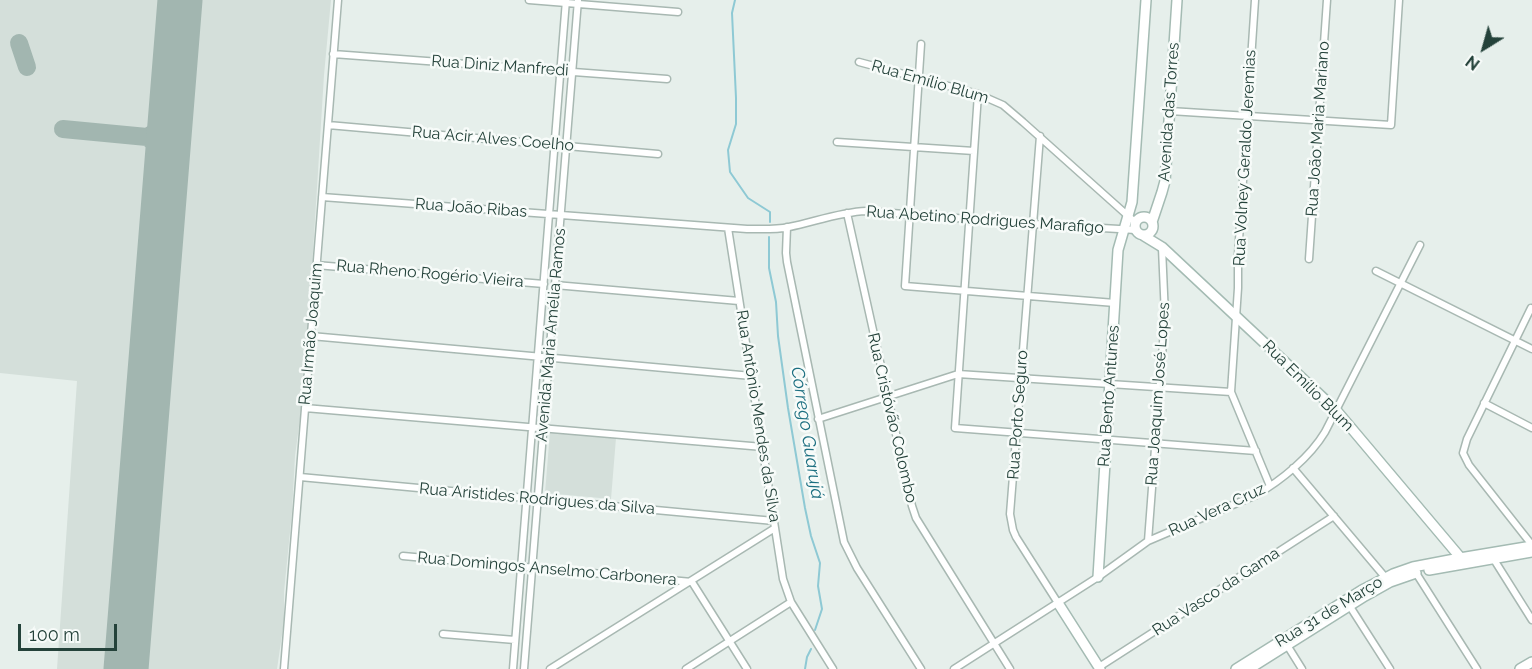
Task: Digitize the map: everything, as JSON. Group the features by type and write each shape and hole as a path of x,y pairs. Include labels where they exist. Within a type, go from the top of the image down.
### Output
{"main road":[{"name":"Avenida das Torres","path":"1128,216 1132,202 1146,0"},
{"name":"Avenida das Torres","path":"1143,227 1165,181 1178,0"},
{"name":"Avenida das Torres","path":"1132,202 1133,209 1143,227"},
{"name":"Rua Bento Antunes","path":"1098,577 1118,250 1128,216"},
{"name":"Rua Emílio Blum","path":"1143,227 1336,410 1462,560"},
{"name":"Rua 31 de Março","path":"1236,669 1385,577 1402,570 1532,545"},
{"name":"Rua 31 de Março","path":"1249,669 1349,605 1390,582 1462,560 1532,552"},
{"name":"Rua Porto Seguro","path":"1058,603 1100,668"}],"street":[{"name":"Rua Irmão Joaquim","path":"284,669 338,0"},
{"path":"529,0 577,2 678,12"},
{"name":"Rua Volney Geraldo Jeremias","path":"1232,392 1238,255 1255,0"},
{"name":"Rua João Maria Mariano","path":"1309,259 1327,0"},
{"path":"1170,111 1391,125 1399,0"},
{"name":"Avenida Maria Amélia Ramos","path":"513,669 566,2"},
{"name":"Avenida Maria Amélia Ramos","path":"523,669 577,2"},
{"path":"921,44 905,286 1115,303"},
{"name":"Rua Diniz Manfredi","path":"333,54 668,80"},
{"name":"Rua Emílio Blum","path":"859,62 978,94 1003,105 1143,227"},
{"path":"978,94 955,428 1256,451"},
{"name":"Rua Acir Alves Coelho","path":"328,125 658,153"},
{"name":"Rua Porto Seguro","path":"1040,136 1011,514 1013,530 1058,603"},
{"path":"837,142 974,151"},
{"name":"Rua João Ribas","path":"322,197 728,228"},
{"name":"Rua Abetino Rodrigues Marafigo","path":"728,228 787,227 847,213 866,211 1033,224 1124,229 1143,227"},
{"name":"Rua Cristóvão Colombo","path":"847,213 916,518 1011,669"},
{"path":"787,227 787,262 844,542 857,568 921,669"},
{"name":"Rua Antônio Mendes da Silva","path":"728,228 783,579 791,602 834,669"},
{"name":"Rua Vera Cruz","path":"954,669 1098,577 1148,541 1248,499 1270,486 1311,453 1336,410 1420,245"},
{"name":"Rua Joaquim José Lopes","path":"1148,541 1165,316 1162,247"},
{"name":"Rua Rheno Rogério Vieira","path":"316,265 544,284"},
{"path":"1376,271 1532,349"},
{"path":"555,285 740,301"},
{"path":"1531,308 1484,403 1463,453 1465,459 1532,545"},
{"path":"311,336 752,376"},
{"path":"818,419 958,374 1232,392 1270,486"},
{"path":"1484,403 1532,428"},
{"path":"305,408 763,447"},
{"path":"1293,468 1385,577"},
{"name":"Rua Aristides Rodrigues da Silva","path":"300,477 774,520"},
{"name":"Rua Vasco da Gama","path":"1100,668 1334,516"},
{"path":"550,669 775,528"},
{"name":"Rua Domingos Anselmo Carbonera","path":"403,556 692,582"},
{"path":"1493,558 1532,620"},
{"path":"1416,573 1477,669"},
{"path":"692,582 747,669"},
{"path":"686,669 791,602"},
{"path":"1349,605 1390,669"},
{"path":"443,634 516,640"},
{"path":"1287,645 1302,669"},
{"path":"514,656 523,669"}],"shaded area":[{"path":"0,0 331,0 324,75 305,381 295,456 284,592 284,621 277,669 57,669 77,381 0,373"},
{"path":"550,432 616,438 611,499 545,493"}],"waterway":[{"name":"Córrego Guarujá","path":"735,0 732,13 736,124 728,150 730,172 748,198 770,212 770,222"},
{"name":"Córrego Guarujá","path":"769,237 769,268 776,302 778,336 788,408 805,508 820,563 818,586 822,609 815,630"},
{"name":"Córrego Guarujá","path":"805,669 811,649"}],"taxiway":[{"path":"19,43 27,67"},
{"path":"147,137 159,130 171,117"},
{"path":"63,129 147,137 168,156"}],"runway":[{"path":"126,669 180,0"}]}
